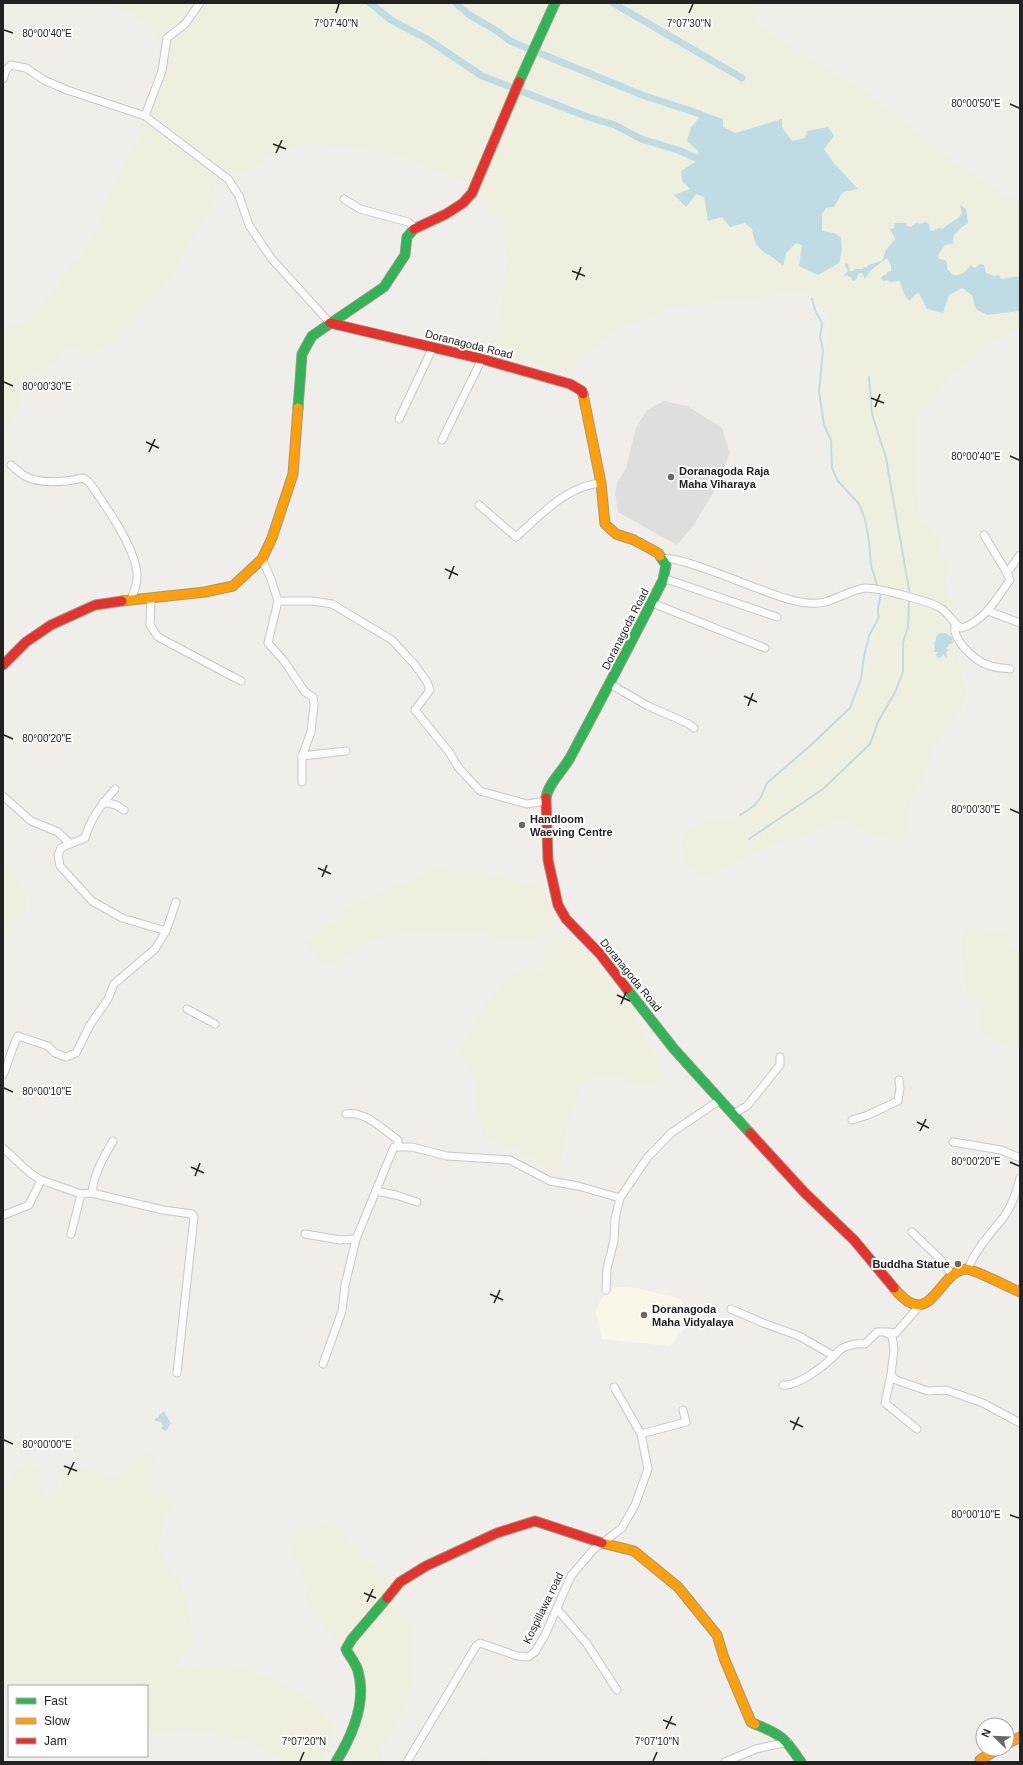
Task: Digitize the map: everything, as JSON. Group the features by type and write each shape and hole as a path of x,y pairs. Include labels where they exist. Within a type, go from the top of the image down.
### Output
{"street":[{"path":"145,116 162,71 167,38 185,24 200,3"},
{"path":"3,665 26,642 51,625 95,605 204,592 233,586 262,559 272,538 293,474 302,354 312,336 384,287 405,255 407,237 415,228 446,214 463,203 472,193 521,76 555,3"},
{"path":"3,79 6,70 11,65 26,68 44,80 67,90 145,116 228,179 239,196 249,224 271,258 330,323"},
{"path":"344,199 360,209 408,222 415,228"},
{"name":"Doranagoda Road","path":"330,323 482,359 570,384 582,391 601,483 605,524 616,534 634,540 658,553 666,565 663,580 610,684 567,764 552,784 546,796 548,860 558,905 566,920 600,954 674,1049 720,1100 805,1193 854,1240 896,1291 909,1303 920,1305"},
{"path":"399,419 433,347"},
{"path":"442,440 482,359"},
{"path":"11,465 23,475 34,479 65,482 83,478 89,482 119,525 135,561 137,579 131,600"},
{"path":"479,505 516,537 564,496 588,484 601,483"},
{"path":"662,559 667,558 688,563 781,597 818,604 864,588 880,590 932,604 942,609 955,624 961,628 972,625 988,611 1010,580 1008,573 984,535"},
{"path":"1008,573 1020,555"},
{"path":"262,559 271,578 278,601 268,643 284,661 305,692 313,697 314,705 311,732 302,756 302,782"},
{"path":"663,580 669,580 777,617"},
{"path":"151,599 150,625 158,637 241,681"},
{"path":"278,601 313,601 332,604 392,640 415,665 427,682 430,690 416,710 449,752 458,767 480,791 527,804 546,801"},
{"path":"652,603 765,648"},
{"path":"988,611 1020,623"},
{"path":"955,624 954,630 963,647 987,665 1010,669"},
{"path":"610,684 648,706 689,724 694,728"},
{"path":"302,756 346,751"},
{"path":"115,789 103,802 88,826 85,838 61,848 58,855 60,866 92,901 122,918 166,931"},
{"path":"3,796 31,821 58,832 70,844"},
{"path":"103,802 116,805 124,810"},
{"path":"3,1075 9,1064 12,1046 18,1036 48,1046 55,1053 66,1057 76,1053 90,1025 108,999 114,984 155,949 166,931 176,902"},
{"path":"187,1009 215,1024"},
{"path":"733,1114 747,1106 780,1065 780,1057"},
{"path":"852,1120 868,1115 898,1101 900,1088 898,1080"},
{"path":"606,1290 607,1268 614,1241 615,1219 620,1198 647,1158 672,1133 720,1100"},
{"path":"346,1114 353,1112 373,1122 398,1140 398,1147"},
{"path":"92,1193 93,1184 100,1164 113,1141"},
{"path":"953,1142 1001,1150 1020,1158"},
{"path":"323,1364 342,1311 345,1285 356,1239 394,1147 412,1147 447,1156 510,1160 550,1181 578,1186 620,1198"},
{"path":"5,1152 40,1180 81,1194 92,1193 163,1210 192,1214 194,1217 177,1373"},
{"path":"968,1269 983,1242 1004,1216 1018,1187 1020,1178"},
{"path":"4,1215 29,1205 40,1180"},
{"path":"376,1191 396,1195 417,1202"},
{"path":"71,1234 81,1194"},
{"path":"912,1232 941,1260 953,1276"},
{"path":"305,1234 340,1240 356,1239"},
{"path":"783,1385 789,1386 805,1378 840,1350 858,1343 865,1344 877,1332 896,1333 920,1305 930,1300 958,1272 968,1269 1020,1292"},
{"path":"731,1309 763,1323 799,1336 834,1356"},
{"path":"885,1332 892,1336 894,1349 891,1375 885,1403 917,1429"},
{"path":"891,1375 896,1380 928,1391 946,1390 983,1403 1020,1423"},
{"name":"Kospillawa road","path":"407,1762 476,1646 480,1643 517,1656 528,1657 535,1652 557,1609 571,1576 588,1556 622,1528 635,1505 648,1469 641,1434 614,1387"},
{"path":"641,1434 686,1422 683,1410"},
{"path":"337,1759 346,1746 356,1720 360,1692 357,1669 349,1657 346,1649 352,1638 400,1582 445,1557 497,1533 535,1521 542,1522 602,1543 634,1550 678,1587 717,1635 724,1658 751,1722 776,1733 788,1742 801,1762"},
{"path":"557,1609 587,1644 617,1690"},
{"path":"725,1762 756,1750 788,1742"}],"shaded area":[{"name":"Doranagoda Raja Maha Viharaya","path":"664,401 687,406 722,428 730,453 713,493 693,526 677,545 618,512 615,495 617,483 626,468 636,428 647,410"},
{"name":"Doranagoda Maha Vidyalaya","path":"615,1287 638,1288 681,1299 693,1318 670,1346 602,1339 596,1312 601,1299"}],"green space":[{"path":"104,3 750,3 760,27 873,97 948,158 1007,196 1020,201 1020,328 983,348 952,374 940,391 915,417 918,515 942,540 940,551 945,558 949,560 945,565 949,566 950,573 946,576 945,586 948,595 957,602 948,609 943,618 953,636 966,693 961,712 933,747 922,783 912,797 907,822 912,835 904,842 870,834 847,823 836,820 824,824 799,839 788,840 767,846 740,859 716,874 701,875 687,864 684,857 682,842 685,831 710,820 733,820 752,810 777,776 847,716 860,692 871,653 880,599 878,586 872,582 863,520 856,501 838,477 825,440 819,409 822,372 830,320 811,294 788,292 755,299 706,303 674,308 618,330 585,355 566,376 491,346 500,312 507,263 503,219 463,181 389,153 309,143 277,152 243,173 226,175 222,177 214,185 216,194 215,203 201,224 170,280 107,346 94,353 85,352 73,347 67,347 56,360 42,370 29,376 16,416 3,437 3,329 23,322 33,316 52,293 72,263 82,254 99,224 111,186 143,133 159,77 162,41 149,25 137,16"},
{"path":"3,858 16,874 22,889 27,894 26,911 3,933"},
{"path":"442,865 456,873 470,870 540,886 546,893 555,922 547,933 532,941 502,939 477,932 452,935 438,932 397,935 363,943 335,968 323,962 305,943 353,905"},
{"path":"970,927 971,930 974,930 976,935 1000,933 1007,935 1007,947 1012,947 1020,952 1020,1048 1012,1047 983,1035 978,1019 983,1010 967,994 963,971 962,932"},
{"path":"554,935 568,935 600,969 620,997 631,1008 643,1029 655,1060 666,1075 657,1085 633,1086 619,1077 597,1076 581,1085 569,1119 560,1167 550,1169 517,1150 499,1145 483,1136 477,1108 477,1093 474,1077 460,1052 484,1006 508,976 526,966 542,972 545,945"},
{"path":"144,1452 154,1456 156,1465 151,1469 153,1488 175,1506 165,1516 158,1550 180,1582 189,1611 194,1640 174,1666 232,1664 272,1678 316,1702 336,1728 325,1758 322,1762 283,1762 255,1745 214,1733 187,1730 162,1734 148,1733 148,1685 8,1685 8,1691 3,1690 3,1481 12,1480 16,1468 25,1463 32,1462 35,1467 40,1469 40,1484 43,1485 42,1491 47,1499 52,1498 61,1487 65,1468 104,1472 105,1478 115,1477 122,1474"},
{"path":"328,1525 337,1529 356,1550 391,1583 391,1605 400,1612 412,1627 412,1678 404,1712 381,1750 382,1762 354,1762 345,1756 362,1712 364,1684 358,1661 349,1657 345,1658 338,1643 305,1603 307,1587 292,1551 297,1535 302,1529"},
{"path":"482,1753 496,1754 489,1762 475,1762"}],"water":[{"path":"703,112 723,119 723,127 736,133 782,119 782,127 792,141 805,138 807,131 828,127 834,136 824,149 833,162 858,189 843,192 834,207 826,208 822,214 822,231 834,233 841,237 842,248 839,263 818,275 799,266 802,245 796,243 786,253 783,266 759,248 752,229 745,223 730,227 722,217 708,221 704,197 696,194 686,207 674,195 690,189 682,181 681,171 697,161 698,151 687,141 691,128"},
{"path":"960,205 966,209 968,223 955,234 953,244 945,245 938,255 939,259 947,262 947,269 954,275 967,270 970,265 975,268 980,264 984,265 986,273 994,276 999,275 1001,279 1020,276 1020,311 987,315 976,309 972,295 962,288 949,295 943,313 927,309 919,293 914,295 910,301 902,289 900,281 884,281 881,278 887,274 887,272 891,271 891,266 887,258 870,271 865,279 862,273 858,274 856,280 853,281 851,277 844,275 848,271 845,263 848,264 850,271 853,271 856,269 863,269 868,265 882,261 886,250 895,239 890,229 894,228 895,223 907,223 906,226 911,227 917,222 919,224 926,222 929,224 930,230 932,231 939,228 942,229 958,218 962,213"},
{"path":"940,633 945,633 952,637 953,643 949,644 947,650 950,649 946,652 947,659 943,654 941,658 938,658 936,655 938,652 934,652 935,647 933,643 935,642 937,635"},
{"path":"165,1411 165,1414 171,1423 166,1431 161,1429 163,1426 161,1422 154,1419 159,1417 159,1415"}],"waterway":[{"path":"370,3 391,20 427,39 482,76 588,117 615,125 641,139 678,150 696,158"},
{"path":"456,3 468,14 497,31 510,41 642,95 700,114"},
{"path":"613,3 742,78"},
{"path":"812,299 815,310 822,323 820,336 823,351 819,391 824,425 831,440 832,468 838,481 859,504 865,519 871,565 878,588"},
{"path":"869,377 872,414 886,458 910,595"},
{"path":"740,815 754,806 761,797 767,783 811,745 850,708 861,679 864,656 869,636 879,617 878,611 880,592"},
{"path":"749,839 823,789 870,744 878,722 895,692 903,672 903,642 908,628 909,599"}],"traffic: fast":[{"path":"519,82 555,3"},
{"path":"298,408 302,354 312,336 384,287 405,255 407,237 414,229"},
{"path":"546,798 547,792 571,756 663,580 666,565 660,556"},
{"path":"627,989 674,1049 750,1133"},
{"path":"336,1762 352,1730 361,1695 358,1671 346,1649 352,1639 387,1598"},
{"path":"755,1724 771,1731 787,1742 801,1762"}],"traffic: slow":[{"path":"583,394 601,483 605,524 616,534 634,540 658,553 660,556"},
{"path":"122,601 205,592 233,586 262,559 272,538 293,474 298,408"},
{"path":"894,1288 907,1300 917,1305 926,1303 956,1272 966,1269 984,1275 1020,1292"},
{"path":"602,1543 634,1551 678,1587 717,1635 724,1658 751,1722 755,1724"},
{"path":"1015,1740 1020,1737"},
{"path":"980,1762 980,1760 985,1757"}],"traffic: jam":[{"path":"414,229 446,214 463,203 472,193 519,82"},
{"path":"330,323 482,359 570,384 582,391 583,394"},
{"path":"3,665 26,642 51,625 95,605 122,601"},
{"path":"546,798 548,860 558,905 566,919 600,954 627,989"},
{"path":"750,1133 805,1193 854,1240 894,1288"},
{"path":"387,1598 400,1582 426,1566 497,1533 535,1521 602,1543"}],"place":[{"name":"Doranagoda Raja Maha Viharaya","path":"671,477"},
{"name":"Handloom Waeving Centre","path":"522,825"},
{"name":"Buddha Statue","path":"958,1264"},
{"name":"Doranagoda Maha Vidyalaya","path":"644,1315"}]}
